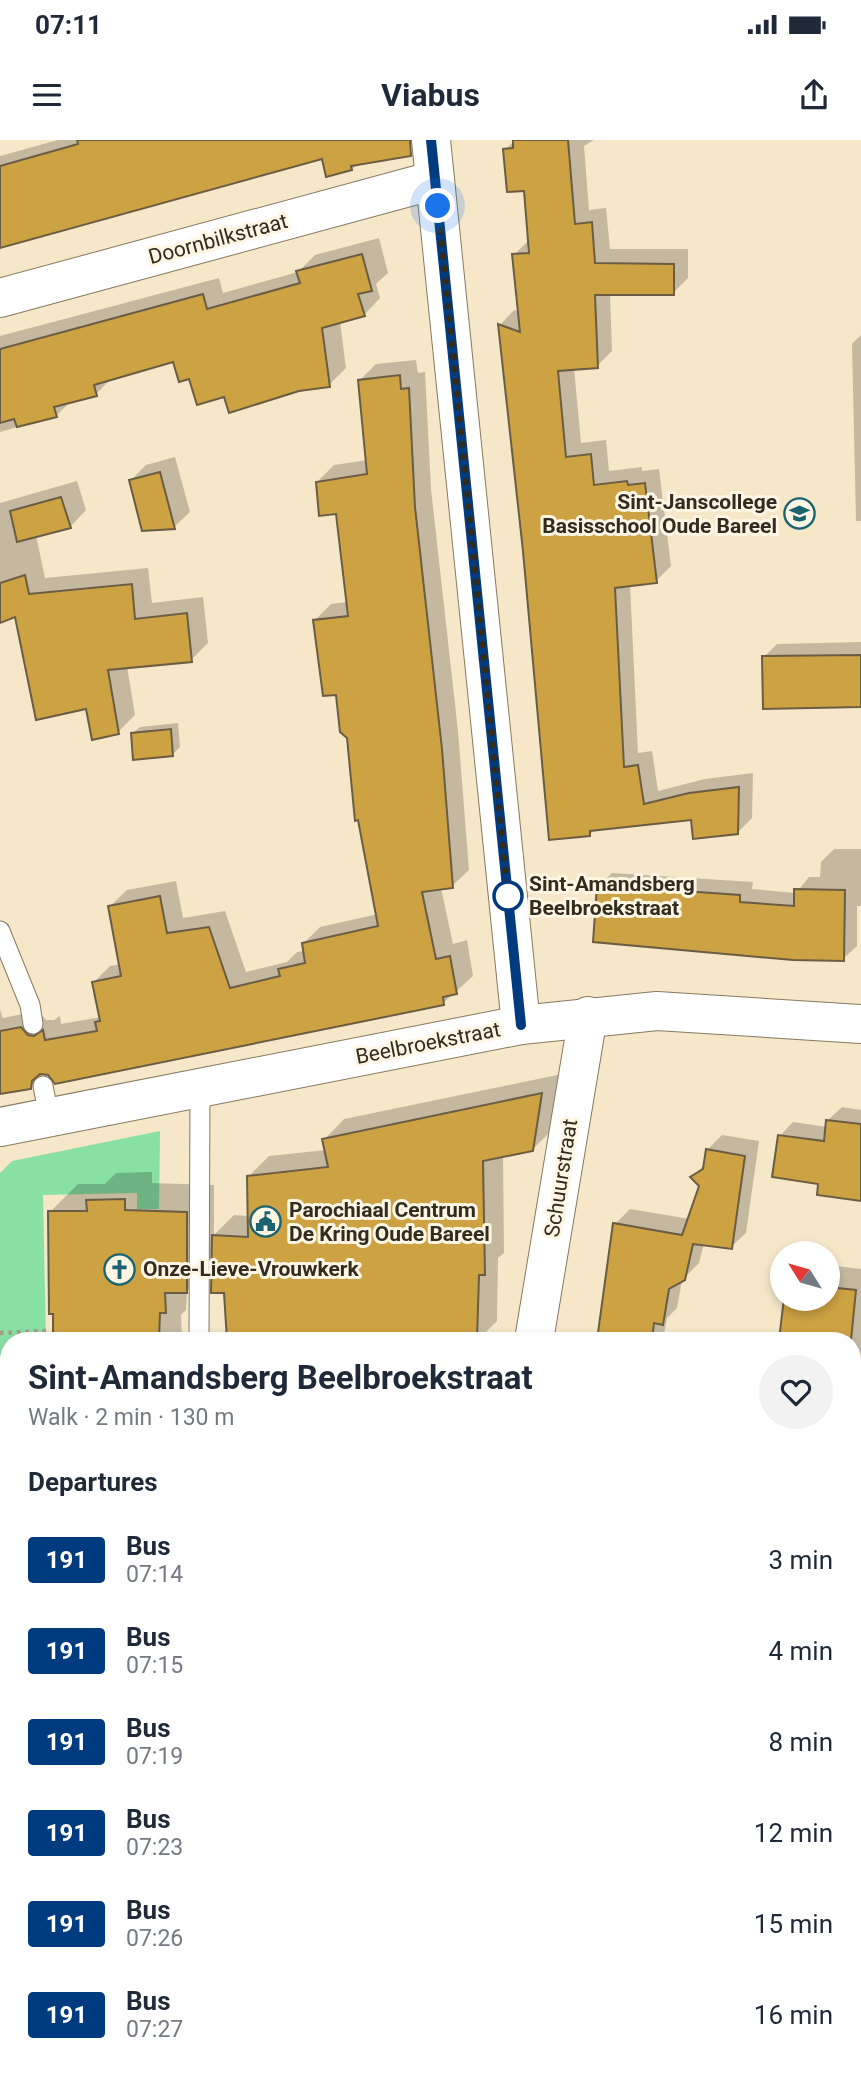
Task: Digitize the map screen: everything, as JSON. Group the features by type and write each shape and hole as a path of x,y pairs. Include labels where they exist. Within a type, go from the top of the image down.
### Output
{"street":[{"path":"431,140 521,1025"},
{"name":"Doornbilkstraat","path":"0,298 435,180"},
{"name":"Beelbroekstraat","path":"0,1127 46,1102 200,1088 521,1025 588,1016 657,1011 861,1024"},
{"name":"Schuurstraat","path":"535,1332 588,1016"}],"lane":[{"path":"0,931 30,1005 33,1024"},
{"path":"199,1332 200,1088"}],"path":[{"path":"23,1332 46,1331"}],"green space":[{"path":"160,1131 159,1209 137,1209 137,1193 43,1195 46,1332 0,1332 0,1173 12,1161"}],"building":[{"path":"77,140 410,140 411,156 351,166 352,170 326,177 322,159 0,248 0,166 78,144"},
{"path":"513,140 568,140 575,224 592,222 595,263 674,264 674,295 595,295 598,368 558,371 566,457 591,454 594,485 627,481 628,485 645,483 657,583 615,588 624,767 638,765 644,804 689,793 739,787 738,834 693,839 691,820 590,831 590,836 549,840 523,551 498,324 520,332 512,254 529,253 524,191 507,192 503,149 513,148"},
{"path":"362,254 372,291 358,294 365,316 322,328 330,387 299,391 229,413 224,397 197,405 189,379 179,382 173,362 94,385 97,396 54,407 57,417 17,427 14,419 0,423 0,349 203,294 207,309 300,283 296,271"},
{"path":"400,375 401,389 409,388 415,507 442,749 453,888 422,892 436,959 450,956 457,994 443,997 444,1005 55,1084 48,1075 40,1074 32,1081 31,1089 0,1094 0,1031 21,1027 28,1035 34,1036 43,1030 45,1040 97,1031 95,1022 100,1021 92,982 121,976 108,906 160,896 167,933 209,927 230,988 280,976 278,969 305,963 302,943 378,926 358,820 355,821 347,738 340,732 336,695 323,696 313,620 348,616 336,514 319,516 316,482 367,474 358,380"},
{"path":"160,472 175,529 142,531 129,480"},
{"path":"61,497 71,528 17,542 10,511"},
{"path":"25,575 29,594 132,584 135,619 187,613 192,662 108,670 119,734 92,740 86,709 36,720 15,617 0,623 0,583"},
{"path":"861,655 861,707 763,709 762,656"},
{"path":"171,729 173,756 133,760 131,733"},
{"path":"597,885 740,895 740,902 794,906 794,889 845,890 844,961 793,960 593,942"},
{"path":"542,1093 533,1151 483,1161 485,1275 479,1275 477,1332 226,1332 224,1293 211,1293 212,1235 248,1237 247,1176 328,1167 322,1139"},
{"path":"826,1120 861,1124 861,1201 817,1195 818,1184 772,1177 778,1135 824,1141"},
{"path":"706,1149 745,1156 732,1249 693,1244 685,1280 669,1289 663,1325 654,1323 653,1332 598,1332 613,1223 682,1235 699,1186 690,1177 703,1169"},
{"name":"Onze-Lieve-Vrouwkerk","path":"125,1199 125,1210 187,1212 187,1293 165,1293 166,1313 160,1313 159,1332 53,1332 53,1314 49,1314 48,1211 87,1211 86,1200"},
{"path":"840,1288 856,1290 852,1332 780,1332 782,1311 840,1311"}],"bus line":[{"name":"191","path":"431,140 521,1025"}],"place":[{"name":"Sint-Janscollege Basisschool Oude Bareel","path":"800,514"},
{"name":"Sint-Amandsberg Beelbroekstraat","path":"508,896"},
{"name":"Parochiaal Centrum De Kring Oude Bareel","path":"266,1222"},
{"name":"Onze-Lieve-Vrouwkerk","path":"120,1269"}],"route":[{"path":"438,206 508,896"}]}
